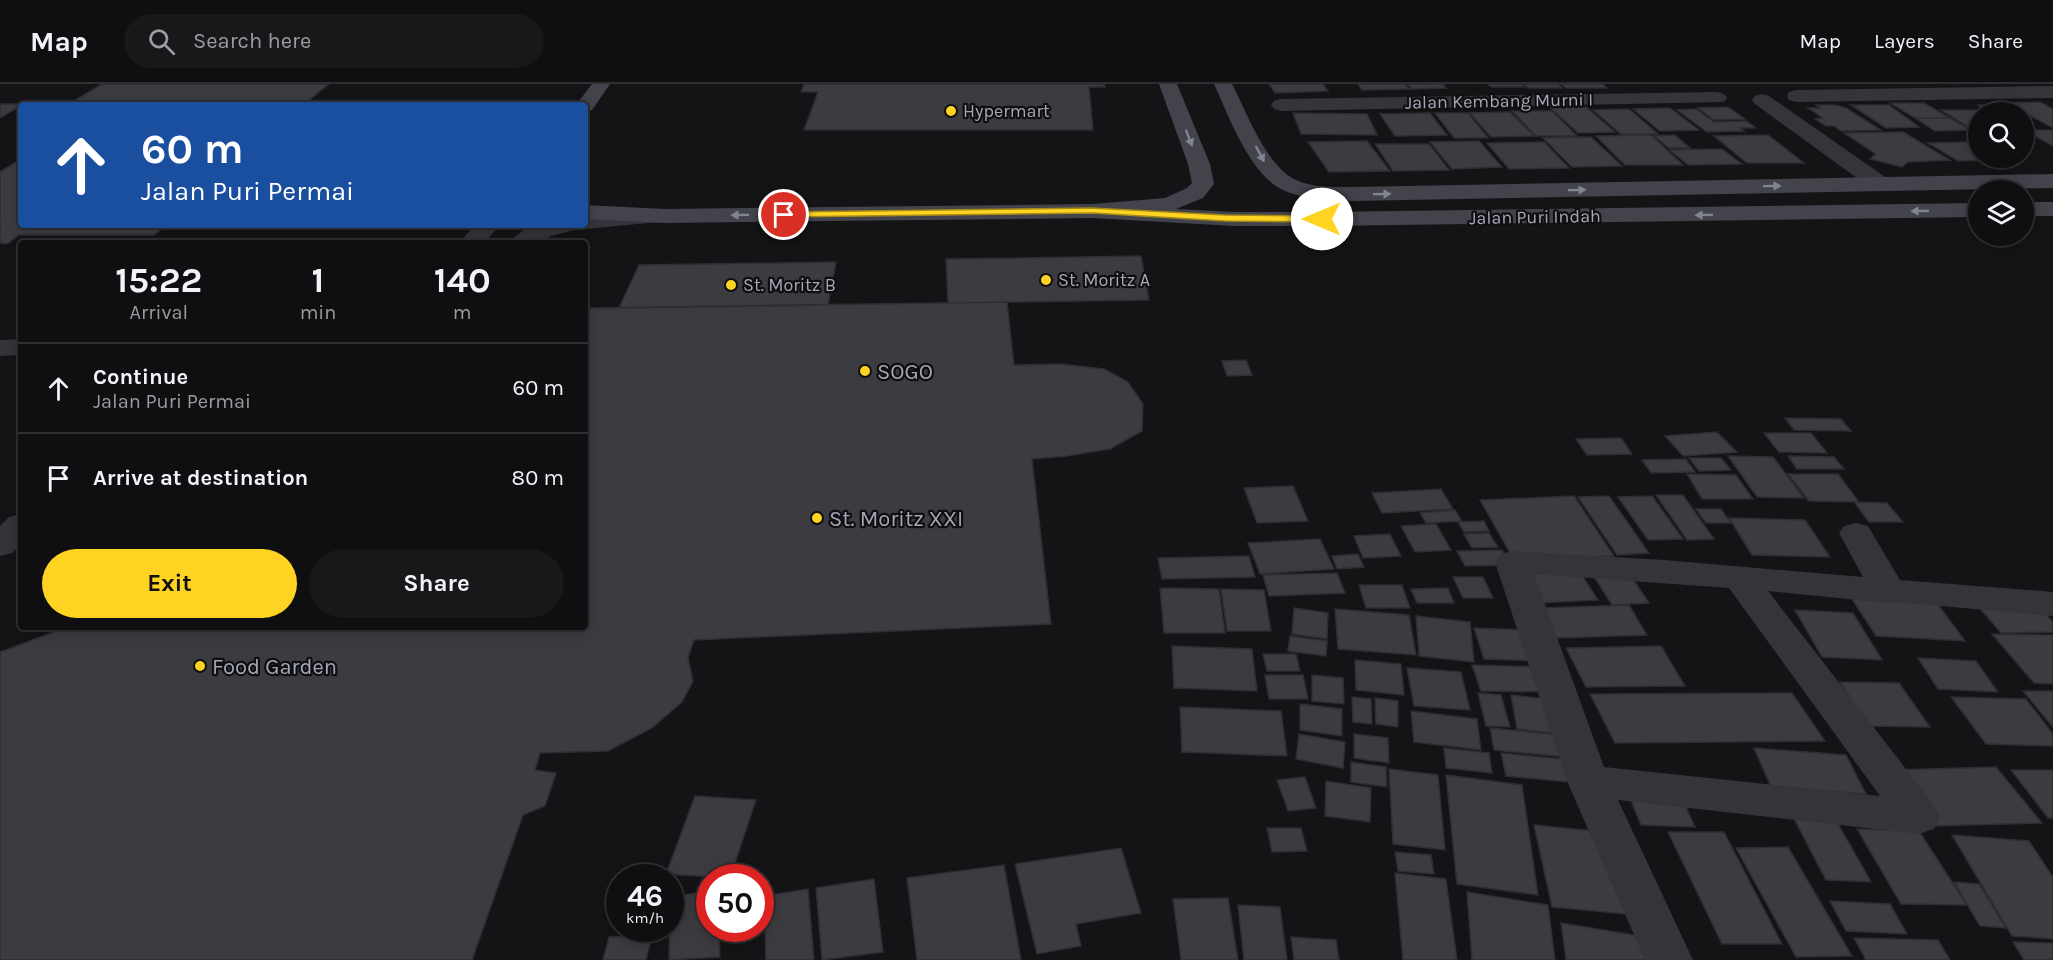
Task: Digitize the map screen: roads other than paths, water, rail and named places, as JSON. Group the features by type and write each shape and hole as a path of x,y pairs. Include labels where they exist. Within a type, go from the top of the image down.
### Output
{"main road":[{"path":"588,102 601,84"},
{"path":"588,212 665,216 1092,210 1163,205 1181,200 1203,184 1199,164 1168,84"},
{"name":"Jalan Puri Indah","path":"1224,84 1266,165 1282,181 1303,190 1352,194 2053,181"},
{"path":"2034,209 2053,209"},
{"name":"Jalan Puri Indah","path":"1092,210 1225,218 1322,219 1968,210"}],"street":[{"path":"1690,84 1702,93 1740,100 1880,184"},
{"path":"1790,90 2053,92"},
{"name":"Jalan Kembang Murni I","path":"1281,105 1740,100 1790,90"},
{"path":"588,222 665,216"},
{"path":"474,240 485,228"},
{"path":"527,240 543,231 554,228"},
{"path":"0,325 18,325"},
{"path":"0,348 18,347"},
{"path":"0,546 18,527"},
{"path":"1856,533 1888,592"},
{"path":"1670,960 1588,781 1512,562 2053,604"},
{"path":"1588,781 1919,817 1740,578"}],"place":[{"name":"Hypermart","path":"951,111"},
{"name":"St. Moritz A","path":"1046,280"},
{"name":"St. Moritz B","path":"731,285"},
{"name":"SOGO","path":"865,371"},
{"name":"St. Moritz XXI","path":"817,518"},
{"name":"Food Garden","path":"200,666"}]}
